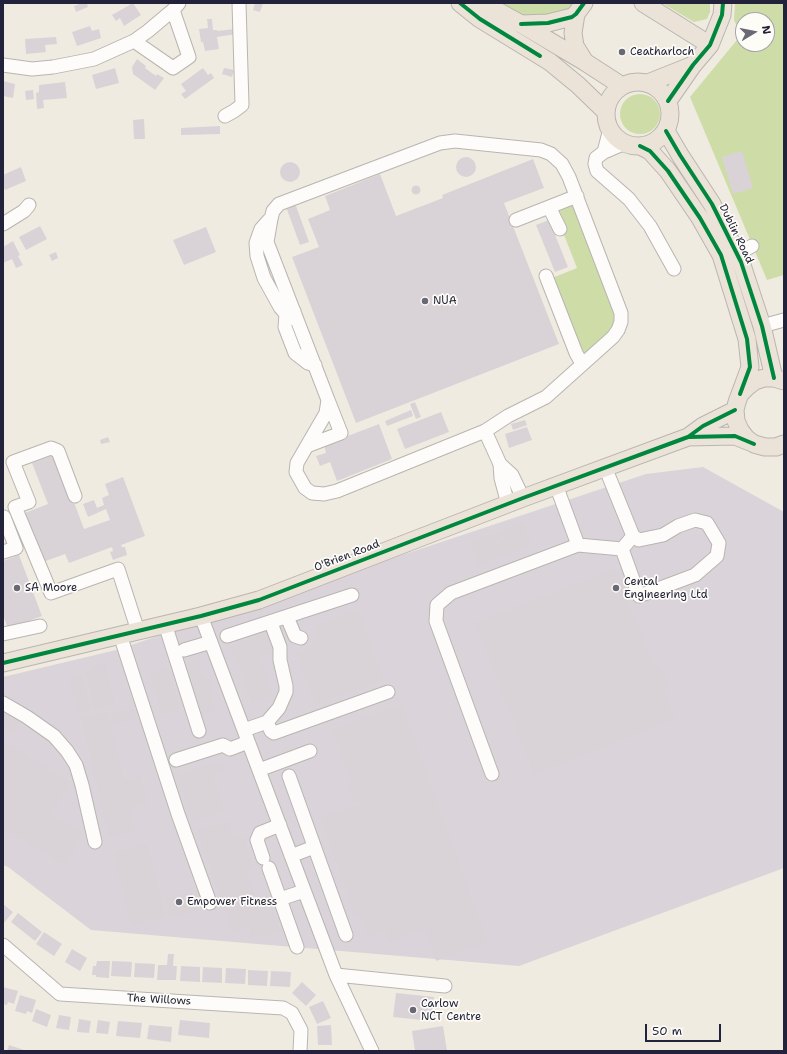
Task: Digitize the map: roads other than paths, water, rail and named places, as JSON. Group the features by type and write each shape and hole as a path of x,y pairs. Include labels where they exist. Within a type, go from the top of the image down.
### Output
{"main road":[{"path":"460,3 480,19 550,62 578,85 606,112"},
{"path":"480,3 485,4 521,24 622,86"},
{"path":"643,3 710,46"},
{"path":"668,101 693,65 710,46 722,15 723,3"},
{"path":"550,62 577,12"},
{"path":"521,24 548,23 577,12"},
{"path":"577,12 573,33 575,46 585,62"},
{"path":"648,83 693,65"},
{"path":"639,82 648,83 660,90 668,101 670,121 666,131 659,139 650,144 632,145 616,137 610,129 606,112 614,93 622,86 639,82"},
{"name":"Dublin Road","path":"666,131 712,204 741,262 779,380"},
{"name":"Dublin Road","path":"632,145 650,151 668,171 700,218 721,256 747,339 750,367 735,410"},
{"path":"740,394 755,381 764,378 779,380"},
{"path":"735,410 736,420 740,430 746,438 754,444"},
{"name":"O'Brien Road","path":"3,662 201,616 259,600 556,485 688,437 704,426 735,410"},
{"name":"O'Brien Road","path":"688,437 735,436 754,444 781,449"}],"street":[{"path":"225,116 242,105 239,3"},
{"path":"3,65 32,69 71,64 94,59 134,41 148,31 176,6 189,57 173,68 134,41"},
{"path":"604,152 610,129"},
{"path":"307,446 341,433 315,365 290,313 267,242 273,211 279,204 440,143 455,141 541,150 550,154 562,164 577,196 621,313 621,322 613,337 546,397 508,416 486,431 337,491 324,494 312,493 306,488 296,472 297,463 326,413 328,400"},
{"path":"632,145 604,152 596,158 595,164 597,171 629,199 650,226 674,269"},
{"path":"516,220 577,196"},
{"path":"3,224 24,212 29,205"},
{"path":"549,207 560,229"},
{"path":"737,254 752,246"},
{"path":"546,276 576,353 582,364"},
{"path":"762,326 784,320"},
{"path":"486,431 500,464 512,475 515,501"},
{"path":"75,496 58,451 51,448 14,462 28,502 15,508 51,593 118,569 138,631"},
{"path":"605,467 633,536 639,540 663,535 678,526 695,520 707,523 718,543 717,556 695,575 639,596 622,549"},
{"path":"556,485 578,545"},
{"path":"3,552 16,548 4,517"},
{"path":"622,549 633,536"},
{"path":"492,774 436,621 437,605 451,593 578,545 622,549"},
{"path":"227,636 271,623 352,595"},
{"path":"201,616 336,975 372,1051"},
{"path":"287,617 295,636 301,638"},
{"path":"176,760 224,745 230,749 267,722 279,708 286,692 286,686 280,660 280,647 271,623"},
{"path":"165,624 199,731"},
{"path":"3,634 40,626"},
{"path":"120,635 176,807 210,903"},
{"path":"184,650 211,642"},
{"path":"267,722 271,731 274,733 388,692"},
{"path":"3,703 27,717 54,736 67,751 76,765 95,842"},
{"path":"259,770 310,751"},
{"path":"289,776 346,935"},
{"path":"280,825 260,833 257,840 297,947"},
{"path":"291,856 314,847"},
{"path":"280,899 304,891"},
{"name":"The Willows","path":"3,945 60,994 283,1008 292,1013 301,1030 300,1051"},
{"path":"336,975 445,986"}],"place":[{"name":"Ceatharloch","path":"622,52"},
{"name":"NUA","path":"425,301"},
{"name":"SA Moore","path":"17,588"},
{"name":"Cental Engineering Ltd","path":"616,588"},
{"name":"Empower Fitness","path":"179,902"},
{"name":"Carlow NCT Centre","path":"413,1010"}]}
